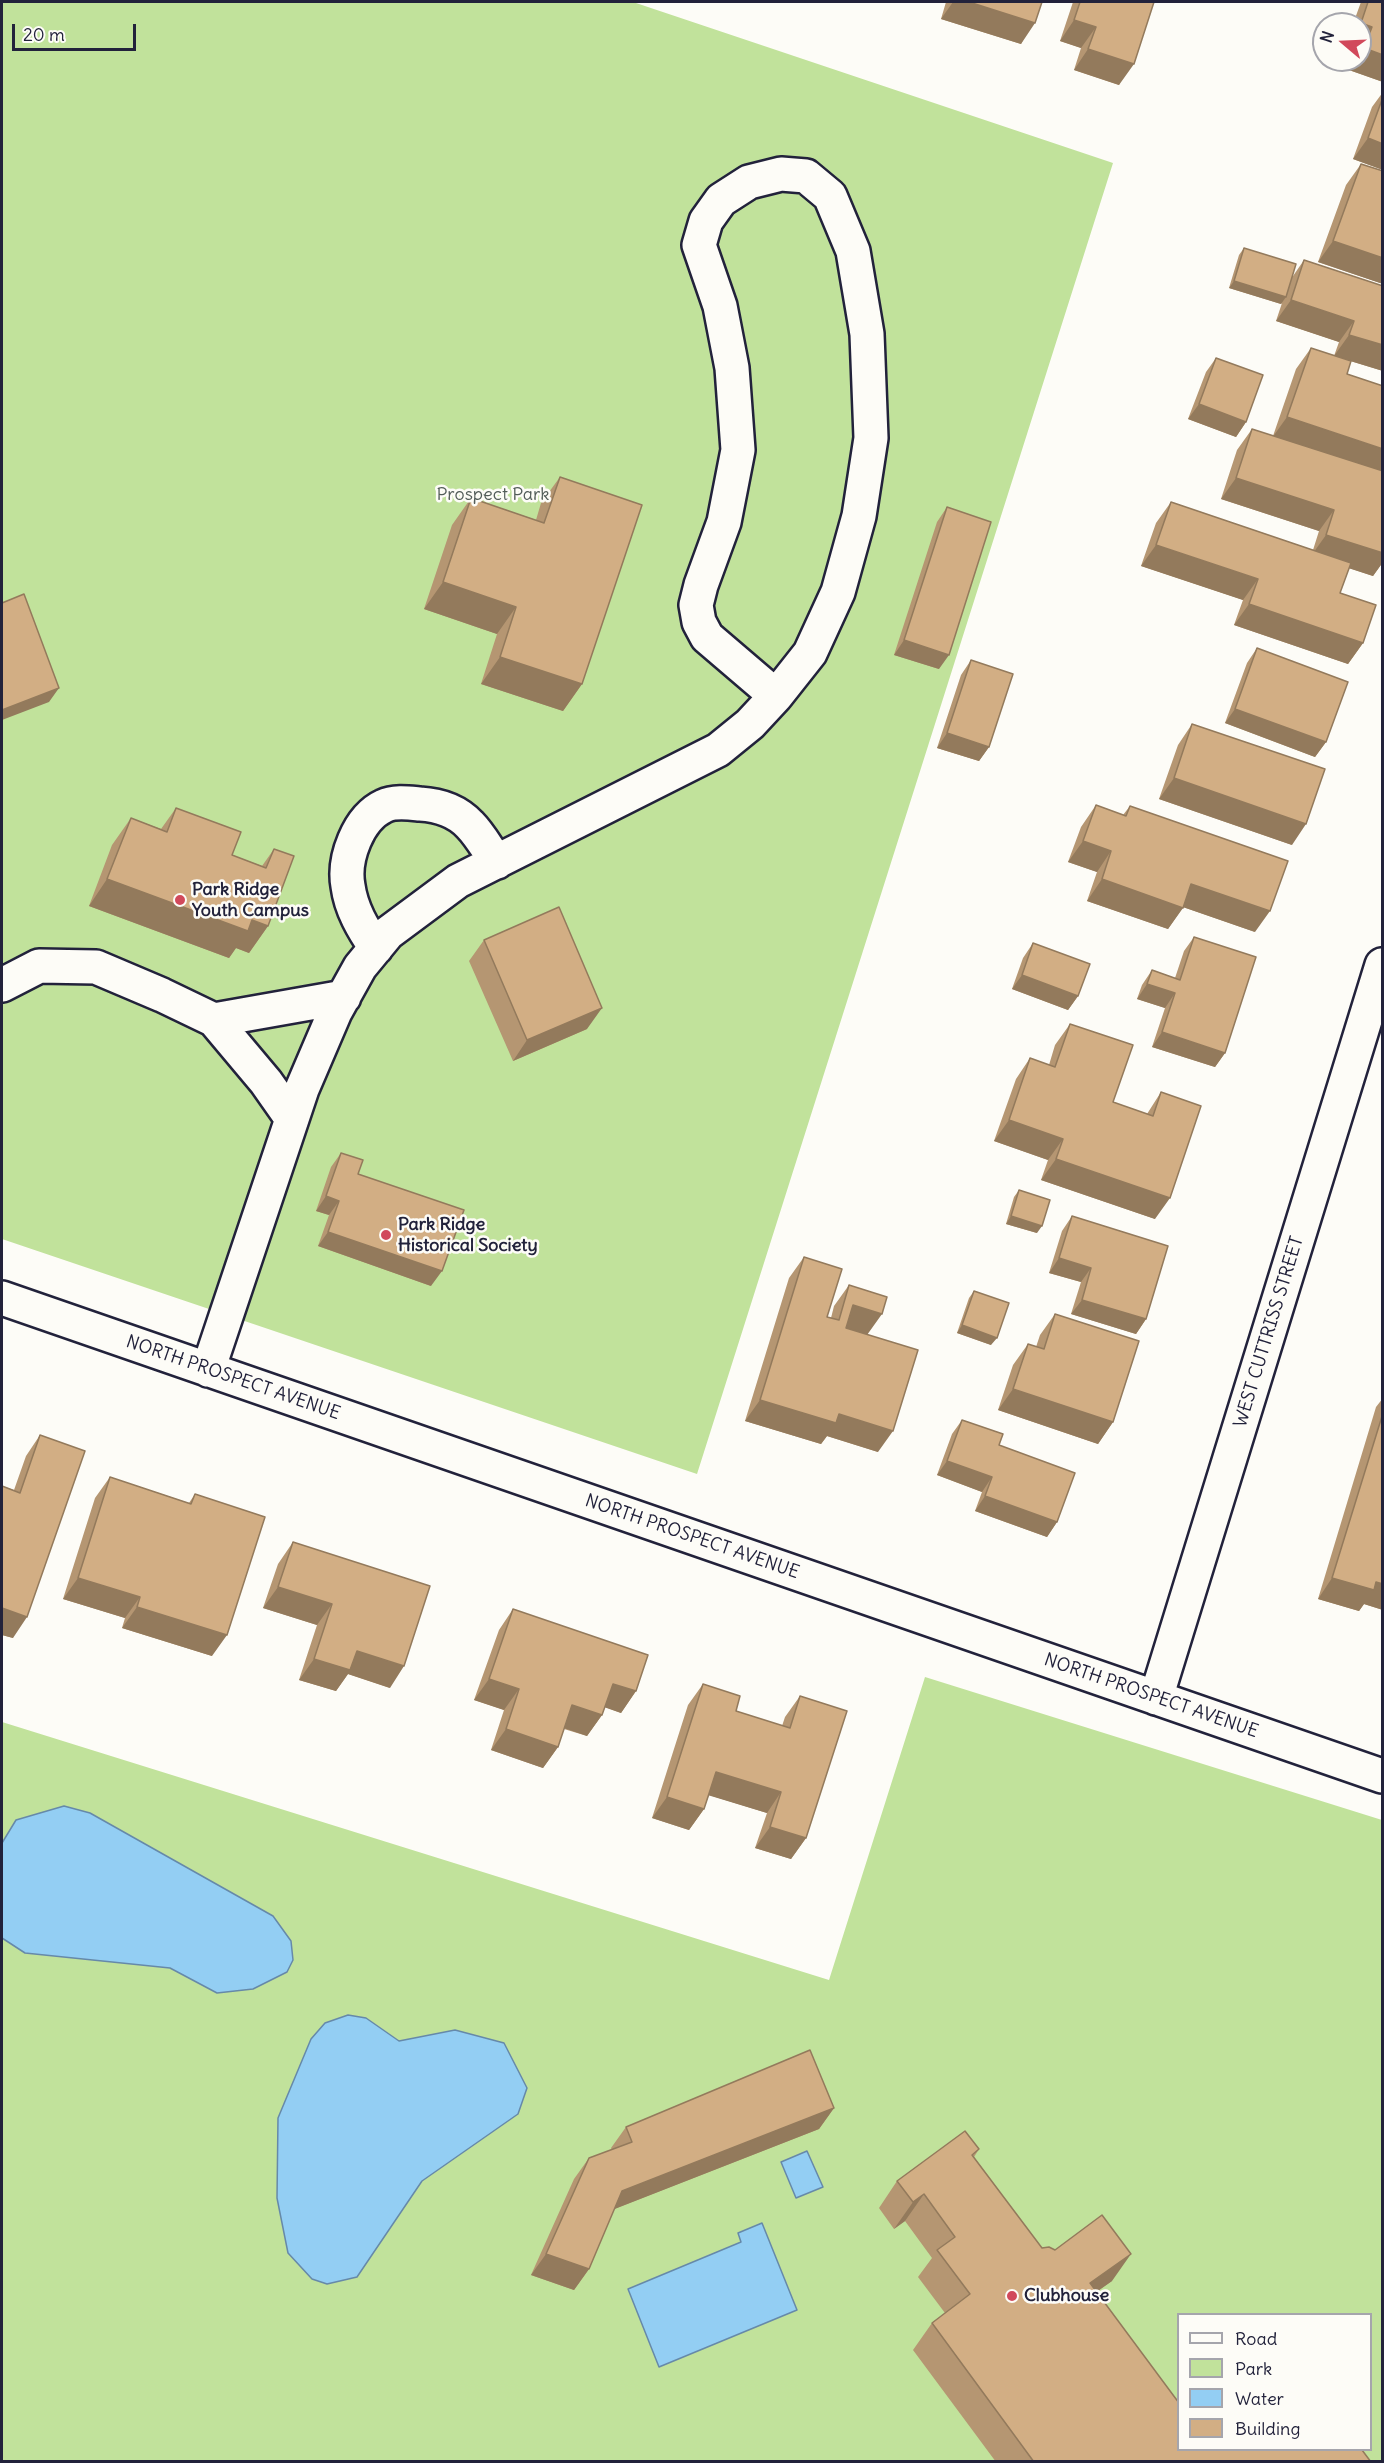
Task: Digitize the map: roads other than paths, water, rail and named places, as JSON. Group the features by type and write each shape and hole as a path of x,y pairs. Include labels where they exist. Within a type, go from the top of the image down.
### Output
{"street":[{"path":"208,1370 292,1119 320,1044 360,968 388,933 458,881 718,750 750,724 776,696 810,652 838,592 859,516 871,438 867,334 853,251 830,196 806,176 781,174 749,182 721,200 706,220 699,245 720,306 732,368 738,450 724,522 696,605 699,622 707,638 776,696"},
{"path":"376,948 355,913 347,885 348,863 352,845 362,825 383,806 404,802 430,805 452,811 470,824 497,862"},
{"name":"WEST CUTTRISS STREET","path":"1156,1698 1383,965"},
{"path":"2,985 39,966 96,967 214,1020 266,1082 292,1119"},
{"path":"214,1020 344,997"},
{"name":"NORTH PROSPECT AVENUE","path":"2,1298 1383,1776"}],"water":[{"path":"64,1806 90,1813 273,1916 291,1941 293,1960 287,1972 253,1989 217,1993 170,1968 25,1953 2,1938 2,1843 16,1820"},
{"path":"348,2015 366,2018 399,2041 455,2030 504,2043 527,2088 518,2114 422,2181 357,2277 327,2284 312,2279 288,2253 277,2198 278,2118 311,2039 325,2023"},
{"path":"807,2151 823,2187 796,2198 781,2162"},
{"path":"762,2223 797,2310 659,2367 628,2289 741,2242 738,2233"}],"place":[{"name":"Park Ridge Youth Campus","path":"180,900"},
{"name":"Park Ridge Historical Society","path":"386,1235"},
{"name":"Clubhouse","path":"1012,2296"}],"park label":[{"name":"Prospect Park","path":"493,495"}]}
